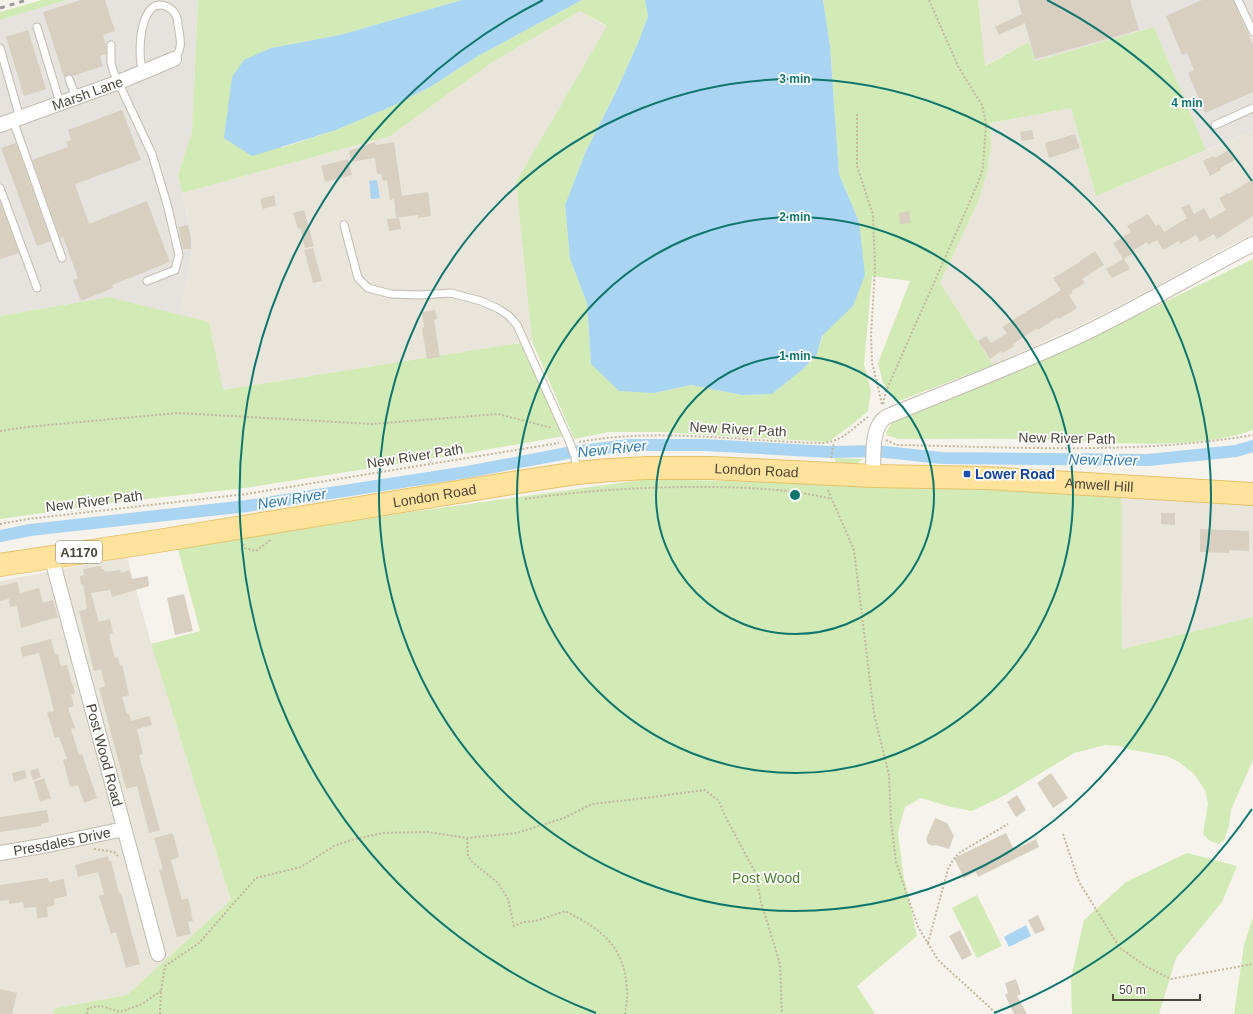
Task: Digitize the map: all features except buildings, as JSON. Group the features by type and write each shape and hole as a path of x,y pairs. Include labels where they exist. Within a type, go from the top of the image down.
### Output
{"main road":[{"name":"London Road","path":"0,564 240,527 576,465 647,468 831,466 873,468"},
{"name":"Amwell Hill","path":"873,468 986,478 1253,494"}],"street":[{"name":"Marsh Lane","path":"0,125 118,82 174,59"},
{"path":"873,468 878,441 877,426 882,419 955,388 1013,366 1078,336 1140,306 1253,244"},
{"name":"Post Wood Road","path":"51,556 158,954"},
{"name":"Presdales Drive","path":"0,853 124,829"}],"lane":[{"path":"1238,0 1253,32"},
{"path":"143,72 139,53 143,29 146,16 156,5 161,4 169,7 177,17 181,46 179,54 174,59"},
{"path":"37,28 60,103"},
{"path":"111,45 111,63 118,82 152,154 167,204 179,255 175,270 148,281"},
{"path":"0,48 17,119 62,258"},
{"path":"69,79 76,97"},
{"path":"1215,125 1253,108"},
{"path":"0,188 37,288"},
{"path":"344,225 358,278 368,288 391,294 419,295 450,293 481,301 499,309 509,316 517,325 576,465"}],"path":[{"path":"857,114 857,166 873,215 875,268 871,336 872,363 882,408 886,391 984,167 986,123 982,105 959,68 929,0"},
{"path":"0,431 178,413 372,424 498,414 551,427 557,431 568,444"},
{"path":"864,420 846,435 834,442 832,447 831,466 827,487 854,550 874,714 889,775 891,821 896,862 918,927 938,960 997,1014"},
{"name":"New River Path","path":"878,441 897,445 1122,448 1186,445 1253,435"},
{"name":"New River Path","path":"0,524 28,519 246,494 463,459 556,442 568,444 599,438 629,436 704,437 812,443 834,442"},
{"path":"520,500 598,491 659,487 779,490 832,499"},
{"path":"240,527 243,545 245,548 256,551 273,538"},
{"path":"160,1014 161,991 165,966 199,943 256,878 301,867 334,846 351,840 383,833 428,832 467,838 517,833 564,818 592,804 637,800 705,790 719,802 755,872 761,902 780,964 782,1014"},
{"path":"928,943 948,869 953,860 966,848 1008,824"},
{"path":"1063,834 1079,882 1120,948 1147,967 1171,979 1253,964"},
{"path":"467,838 468,856 472,862 498,883 508,899 514,926 523,922 536,920 566,911 599,931 614,946 624,965 628,990 625,1014"},
{"path":"72,840 90,848 114,852 136,871"},
{"path":"87,1014 88,1008 101,1006 120,1012 142,1004 161,991"}],"shaded area":[{"path":"67,0 198,0 192,132 178,175 193,245 180,315 109,297 0,316 0,20"},
{"path":"978,0 1017,0 1029,42 984,66"},
{"path":"1017,0 1253,0 1253,131 1206,150 1154,27 1034,61"},
{"path":"580,11 607,27 516,182 532,341 223,390 180,315 193,245 182,193 390,136 491,63"},
{"path":"1071,108 1096,196 1253,131 1253,235 1227,247 1146,292 1081,325 993,365 940,283 978,202 987,173 991,148 990,123"},
{"path":"1121,496 1253,502 1253,617 1122,649"},
{"path":"127,557 151,644 231,900 127,995 56,1008 52,1014 0,1014 0,581"}],"green space":[{"path":"42,0 67,0 0,20 0,12"},
{"path":"198,0 462,0 340,35 271,48 281,148 336,130 395,105 432,86 478,56 582,0 645,0 648,16 638,43 615,94 586,151 565,205 570,259 587,303 591,364 654,393 691,385 742,395 772,394 802,370 817,354 859,222 839,174 830,46 823,0 978,0 985,66 1029,42 1035,61 1154,27 1206,150 1096,196 1071,108 990,123 991,148 987,173 978,202 940,283 993,365 896,402 883,383 878,363 910,281 872,276 864,364 871,391 868,411 828,442 662,432 609,432 574,439 532,341 516,182 607,26 580,11 491,63 390,136 182,193 178,175 192,132"},
{"path":"1253,259 1253,430 1230,437 1205,441 1153,444 1012,439 898,439 886,435 892,422 1072,347"},
{"path":"109,297 209,322 223,390 520,343 564,436 462,454 245,488 119,502 0,519 0,316"},
{"path":"834,458 863,459 856,464 836,462"},
{"name":"Post Wood","path":"648,479 881,485 1121,496 1122,649 1253,617 1253,760 1231,810 1229,826 1224,840 1219,844 1210,841 1203,834 1208,804 1205,790 1194,774 1179,762 1166,756 1127,749 1120,746 1105,745 1074,753 1005,795 972,811 951,807 921,798 905,807 898,832 903,873 917,936 857,986 875,1014 52,1014 56,1008 127,995 231,900 151,644 200,631 178,549 404,513"},
{"path":"1187,853 1237,866 1222,902 1176,958 1159,1014 1072,1014 1071,978 1084,920 1126,882"},
{"path":"977,895 1002,946 977,958 952,908"},
{"path":"1253,917 1253,1014 1234,1014 1244,945"}],"water":[{"path":"462,0 582,0 478,56 432,86 395,105 336,130 252,156 224,138 232,77 244,60 271,48 340,35"},
{"path":"645,0 823,0 830,46 839,174 859,222 865,275 853,306 822,336 817,354 802,370 772,394 742,395 691,385 654,393 619,391 591,364 587,303 570,259 565,205 586,151 615,94 638,43 648,16"},
{"path":"377,180 380,198 371,199 369,181"},
{"path":"1026,925 1031,936 1009,947 1004,937"}],"waterway":[{"name":"New River","path":"0,536 30,530 247,506 467,472 573,452 629,445 704,445 831,452 876,451 941,458 1148,460 1236,451 1253,446"}],"railway":[{"path":"0,8 27,0"}],"place":[{"name":"Lower Road","path":"967,474"}]}
